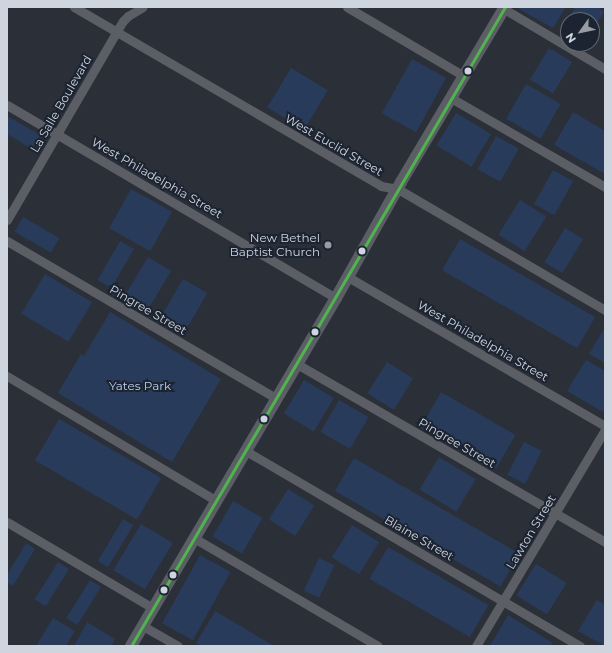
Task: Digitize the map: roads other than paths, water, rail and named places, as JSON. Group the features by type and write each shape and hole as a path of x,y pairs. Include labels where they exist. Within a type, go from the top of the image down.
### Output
{"street":[{"name":"West Euclid Street","path":"74,7 381,186 398,189 605,310"},
{"name":"La Salle Boulevard","path":"7,220 117,31 128,16 143,7"},
{"path":"347,7 464,76"},
{"path":"131,646 277,399 504,8 605,69"},
{"path":"451,98 605,186"},
{"name":"West Philadelphia Street","path":"7,105 336,298"},
{"name":"Pingree Street","path":"7,240 277,399"},
{"name":"West Philadelphia Street","path":"348,277 605,426"},
{"name":"Pingree Street","path":"297,364 605,542"},
{"path":"7,376 217,500"},
{"name":"Lawton Street","path":"476,646 605,430"},
{"name":"Blaine Street","path":"246,451 580,646"},
{"path":"7,522 153,608"},
{"path":"194,538 378,646"},
{"path":"143,626 178,646"}],"place":[{"name":"New Bethel Baptist Church","path":"328,245"}],"park label":[{"name":"Yates Park","path":"140,386"}]}
